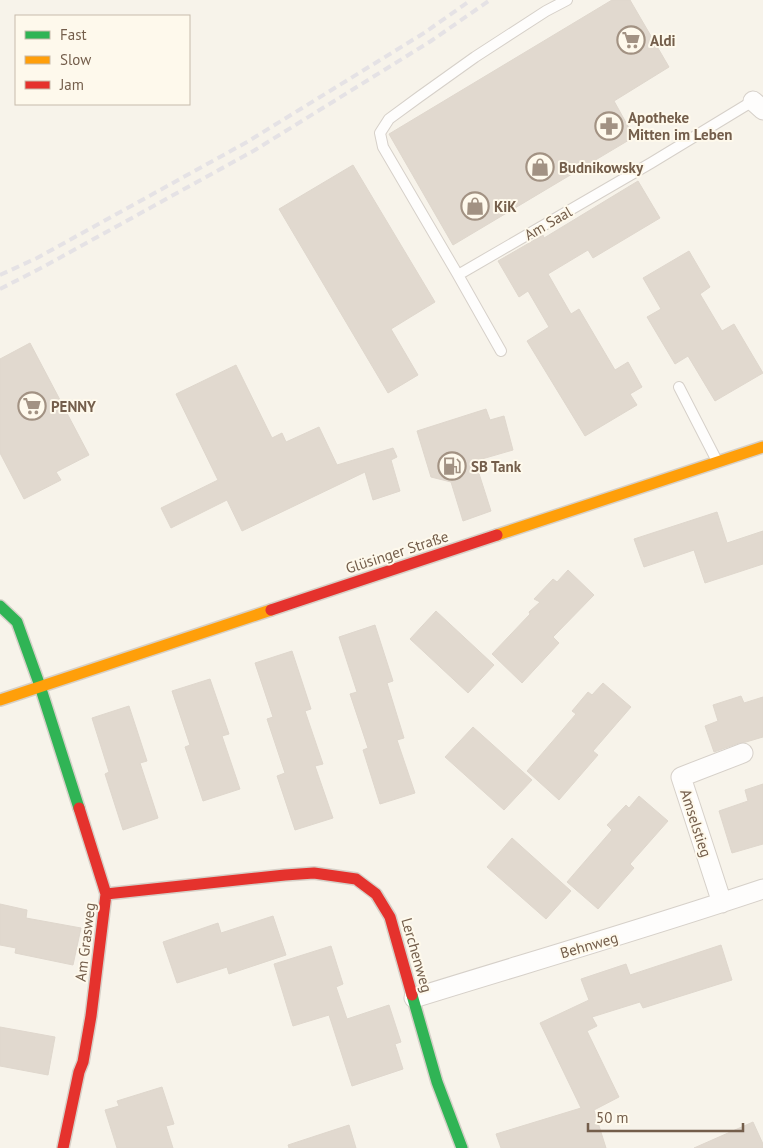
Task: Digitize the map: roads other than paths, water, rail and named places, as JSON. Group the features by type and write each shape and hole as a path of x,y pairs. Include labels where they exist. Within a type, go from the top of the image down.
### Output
{"street":[{"name":"Glüsinger Straße","path":"0,700 763,447"},
{"path":"0,606 17,622 40,686"},
{"name":"Am Grasweg","path":"40,686 106,894 91,1016 83,1062 79,1072 63,1148"},
{"name":"Amselstieg","path":"722,903 681,777 743,753"},
{"name":"Lerchenweg","path":"106,894 314,873 356,878 376,894 390,917 437,1082 462,1148"},
{"name":"Behnweg","path":"414,998 630,933 763,889"}],"lane":[{"path":"502,351 383,147 380,133 389,119 475,57 566,0"},
{"name":"Am Saal","path":"458,275 651,163 758,106"},
{"path":"679,387 718,462"}],"railway":[{"path":"0,275 37,258 247,142 424,33 471,0"},
{"path":"0,289 255,150 431,41 490,0"}],"place":[{"name":"Aldi","path":"631,40"},
{"name":"Apotheke Mitten im Leben","path":"609,126"},
{"name":"Budnikowsky","path":"540,167"},
{"name":"KiK","path":"475,206"},
{"name":"PENNY","path":"32,406"},
{"name":"SB Tank","path":"452,466"}]}
